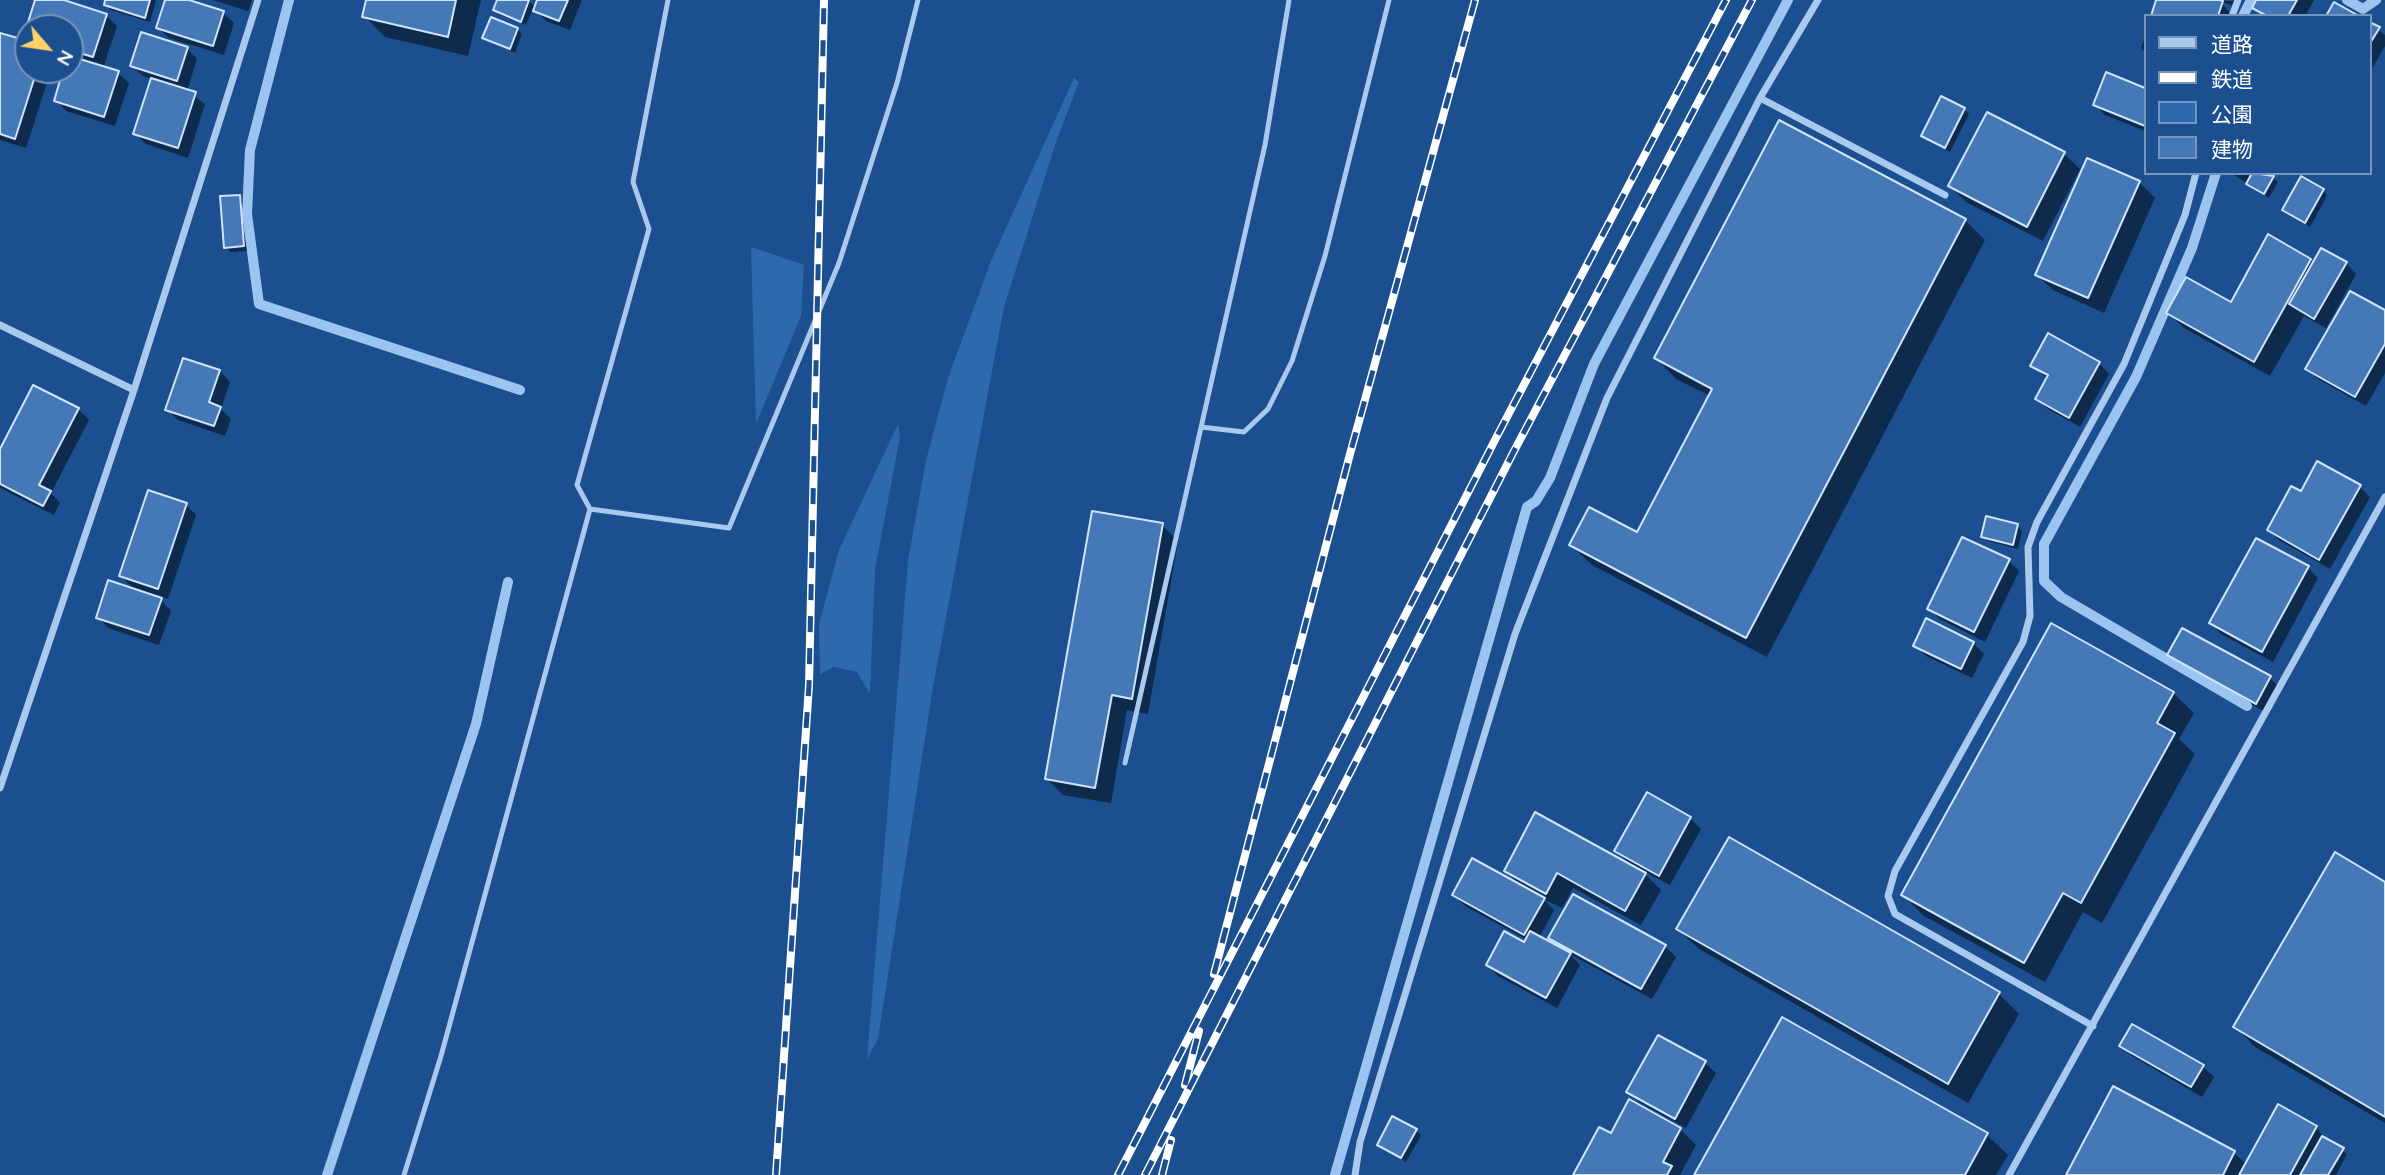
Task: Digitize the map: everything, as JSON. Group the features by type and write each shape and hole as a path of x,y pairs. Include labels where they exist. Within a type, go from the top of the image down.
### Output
{"street":[{"path":"0,788 134,390 258,0"},
{"path":"1355,1175 1360,1142 1515,634 1607,398 1760,98 1818,0"},
{"path":"1760,98 1945,195"},
{"path":"2093,1026 1895,914 1888,895 1895,871 2023,642 2030,616 2028,547 2037,522 2124,364 2185,215 2195,175"},
{"path":"0,325 134,390"},
{"path":"2009,1175 2385,497"}],"lane":[{"path":"404,1175 441,1056 590,509 577,485 649,229 633,182 668,0"},
{"path":"590,509 729,528 839,262 897,83 918,0"},
{"path":"1125,762 1265,145 1289,0"},
{"path":"1201,427 1219,432 1244,432 1268,409 1292,361 1325,256 1389,0"}],"green space":[{"path":"1074,78 1079,82 1057,139 1004,307 933,687 878,1039 867,1059 908,561 926,460 948,378 991,261"},
{"path":"751,247 804,265 801,316 756,424"},
{"path":"898,424 900,436 875,570 870,694 857,672 834,667 820,674 819,624 839,550"}],"building":[{"path":"35,0 64,0 107,14 93,57 84,54 84,14 31,14"},
{"path":"105,0 150,0 145,18 104,5"},
{"path":"165,0 189,0 224,11 213,46 156,28"},
{"path":"366,0 456,0 448,37 362,17"},
{"path":"497,0 529,0 521,22 493,10"},
{"path":"537,0 568,0 559,21 533,11"},
{"path":"2156,0 2223,1 2219,14 2152,14"},
{"path":"2256,0 2297,0 2289,14 2263,14 2252,8"},
{"path":"2334,2 2355,14 2327,14"},
{"path":"491,17 518,28 510,49 482,38"},
{"path":"2371,23 2380,27 2371,42"},
{"path":"141,32 188,47 177,81 130,66"},
{"path":"0,33 14,37 14,84 33,84 15,139 0,134"},
{"path":"84,60 119,71 104,117 54,101 59,84 84,84"},
{"path":"2106,72 2144,88 2144,126 2093,105"},
{"path":"151,78 196,92 178,148 133,134"},
{"path":"1941,96 1965,108 1945,148 1921,136"},
{"path":"1987,112 2065,152 2027,227 1948,186"},
{"path":"1779,120 1966,219 1746,638 1569,545 1589,507 1637,532 1712,389 1654,358"},
{"path":"2087,158 2140,181 2088,298 2035,275"},
{"path":"2251,175 2274,176 2264,194 2246,184"},
{"path":"2301,176 2324,189 2305,223 2282,210"},
{"path":"240,195 244,246 224,248 220,196"},
{"path":"2268,234 2311,259 2254,362 2166,313 2186,277 2231,302"},
{"path":"2321,248 2347,262 2314,319 2289,304"},
{"path":"2350,291 2385,310 2385,344 2355,397 2305,369"},
{"path":"2048,333 2100,362 2069,418 2035,399 2048,375 2030,366"},
{"path":"183,358 220,370 209,402 221,407 214,426 165,410"},
{"path":"33,385 79,408 39,485 51,491 43,506 0,484 0,449"},
{"path":"2317,461 2361,485 2319,560 2267,530 2291,486 2301,491"},
{"path":"148,490 187,503 158,589 119,576"},
{"path":"1092,511 1163,523 1132,699 1112,695 1095,788 1045,779"},
{"path":"1986,516 2018,524 2013,545 1981,537"},
{"path":"1962,537 2010,559 1974,632 1927,609"},
{"path":"2256,538 2309,566 2262,652 2209,623"},
{"path":"108,580 162,598 149,635 96,618"},
{"path":"1926,618 1974,642 1961,669 1913,646"},
{"path":"2051,623 2174,692 2157,723 2175,733 2081,903 2063,893 2024,963 1901,895"},
{"path":"2182,628 2271,676 2256,704 2167,655"},
{"path":"1647,792 1691,817 1659,876 1614,851"},
{"path":"1535,812 1646,873 1625,911 1557,873 1546,894 1504,871"},
{"path":"1729,837 2000,992 1948,1084 1676,929"},
{"path":"2335,852 2385,882 2385,1117 2233,1027"},
{"path":"1472,858 1545,898 1524,935 1452,895"},
{"path":"1573,894 1666,945 1641,989 1548,938"},
{"path":"1504,931 1524,942 1530,931 1571,953 1546,998 1486,965"},
{"path":"1782,1017 1988,1133 1965,1175 1694,1175"},
{"path":"2132,1024 2204,1065 2191,1087 2119,1046"},
{"path":"1658,1035 1706,1061 1675,1119 1626,1092"},
{"path":"2113,1086 2235,1151 2223,1175 2066,1175"},
{"path":"1629,1099 1681,1128 1663,1162 1672,1166 1667,1175 1573,1175 1599,1127 1611,1133"},
{"path":"2278,1104 2317,1126 2290,1175 2239,1175"},
{"path":"1392,1116 1417,1129 1401,1158 1377,1145"},
{"path":"2322,1136 2344,1148 2328,1175 2300,1175"}],"waterway":[{"path":"289,0 250,150 247,214 259,304 520,390"},
{"path":"1335,1175 1527,507 1536,501 1550,478 1594,364 1788,0"},
{"path":"2244,14 2251,0"},
{"path":"2347,0 2363,9 2376,0"},
{"path":"2215,175 2192,248 2136,377 2044,544 2044,581 2061,597 2247,706"},
{"path":"327,1175 476,724 508,582"}],"railway":[{"path":"776,1175 809,685 824,0"},
{"path":"1214,974 1350,454 1475,0"},
{"path":"1118,1175 1496,438 1726,0"},
{"path":"1145,1175 1513,453 1752,0"},
{"path":"1185,1085 1199,1031"},
{"path":"1162,1175 1171,1140"}]}
